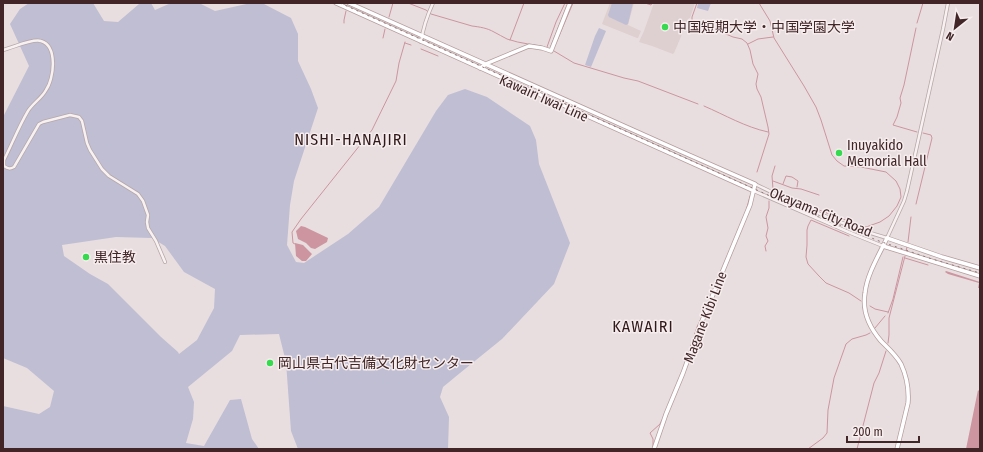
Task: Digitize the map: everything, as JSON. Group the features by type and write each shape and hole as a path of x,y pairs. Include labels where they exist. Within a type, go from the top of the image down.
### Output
{"main road":[{"name":"Kawairi Iwai Line","path":"336,3 754,191"},
{"name":"Kawairi Iwai Line","path":"349,3 680,152 755,184"},
{"path":"480,68 529,46 551,51 570,3"},
{"name":"Magane Kibi Line","path":"654,448 666,414 684,373 700,326 748,210 755,184"},
{"path":"897,449 908,403 907,381 901,364 872,329 865,310 864,301 868,281 883,246 887,238 980,268"},
{"path":"883,246 980,276"}],"street":[{"path":"421,42 433,3"},
{"path":"887,238 907,191 948,3"},
{"path":"3,50 32,41 41,41 50,49 52,54 53,70 48,89 29,110 4,160 4,166 9,169 14,167 39,124 70,114 79,117 82,121 86,143 102,169 109,176 138,194 143,200 148,215 148,228 156,241 165,262"},
{"name":"Okayama City Road","path":"755,184 818,213 887,238"},
{"name":"Okayama City Road","path":"754,191 883,246"}],"shaded area":[{"path":"29,3 93,3 104,21 118,22 139,4 145,3 151,3 155,10 171,3 199,3 215,11 251,3 262,3 291,18 298,34 298,61 318,108 294,181 290,205 287,245 296,262 304,263 348,234 379,207 436,111 448,95 465,89 487,97 530,126 536,140 539,164 570,243 554,284 502,339 443,387 440,397 449,417 448,449 298,449 291,431 286,362 279,334 240,335 232,351 188,387 194,402 193,419 186,443 204,446 230,400 241,399 252,439 259,449 3,449 3,406 39,414 50,407 54,391 27,368 3,358 3,117 29,66 10,24 20,9","holes":["116,237 152,238 165,246 184,272 215,289 214,308 197,340 179,354 108,284 90,274 64,256 62,245"]},
{"path":"610,3 634,3 628,25 641,31 638,38 602,24"},
{"path":"612,3 633,3 628,24 626,25 609,17 608,15"},
{"name":"中国短期大学・中国学園大学","path":"654,3 695,3 690,18 687,21 673,54 639,42"},
{"path":"698,3 711,3 708,11 697,8"},
{"path":"599,28 606,31 591,67 585,65"},
{"path":"301,226 328,238 327,242 315,249 311,248 306,243 298,239 296,231"},
{"path":"295,243 303,245 312,254 306,261 302,261 296,256"},
{"path":"946,271 980,282 980,288 978,288 979,283 948,274 945,272"},
{"path":"980,389 980,449 966,449 978,390 979,391"}],"waterway":[{"path":"389,17 393,3"},
{"path":"408,3 426,10 431,14 472,26 481,27 507,39 548,48"},
{"path":"510,40 524,3"},
{"path":"547,47 565,3"},
{"path":"551,46 568,3"},
{"path":"556,43 573,3"},
{"path":"645,3 651,5 652,3"},
{"path":"697,3 692,20 733,37 742,39 747,43 750,50 753,64 758,74 756,84 761,97 769,134 757,172"},
{"path":"759,3 770,21 774,38 816,107 832,155 844,166 861,167 886,172 896,181 900,189 901,197 897,206 889,216 880,222 866,227 804,204"},
{"path":"917,23 923,3"},
{"path":"344,23 346,11"},
{"path":"916,28 900,98 901,103 893,125 917,132"},
{"path":"383,38 385,29"},
{"path":"748,44 758,39 773,37"},
{"path":"295,244 293,243 292,232 372,130 396,81 405,42"},
{"path":"405,43 411,45"},
{"path":"421,49 438,56"},
{"path":"554,51 574,63 638,81 698,104"},
{"path":"704,106 743,124 768,132"},
{"path":"916,204 932,138 931,135 923,133"},
{"path":"773,189 772,176 775,166"},
{"path":"783,184 786,176 792,177 798,181 797,187"},
{"path":"773,181 819,195"},
{"path":"746,211 750,196"},
{"path":"766,251 765,246 768,241 766,236 768,228 766,217 769,208 769,201"},
{"path":"908,242 911,217"},
{"path":"849,236 811,220 807,230 806,257 808,264 826,283 849,293 861,301"},
{"path":"906,251 907,247"},
{"path":"888,343 889,318 905,256"},
{"path":"888,313 893,299 903,257"},
{"path":"905,258 928,265"},
{"path":"870,306 875,309 888,312"},
{"path":"689,352 697,327 706,308"},
{"path":"875,328 885,316"},
{"path":"808,449 823,438 827,433 828,410 834,378 846,344 852,339 870,333"},
{"path":"857,449 874,383 886,351"},
{"path":"653,447 653,439 650,433 660,424 662,420"}],"railway":[{"path":"340,3 788,204 879,241 980,273"}],"place":[{"name":"中国短期大学・中国学園大学","path":"665,27"},
{"name":"Inuyakido Memorial Hall","path":"839,153"},
{"name":"黒住教","path":"86,257"},
{"name":"岡山県古代吉備文化財センター","path":"270,363"}],"district":[{"name":"NISHI-HANAJIRI","path":"351,139"},
{"name":"KAWAIRI","path":"643,326"}]}
